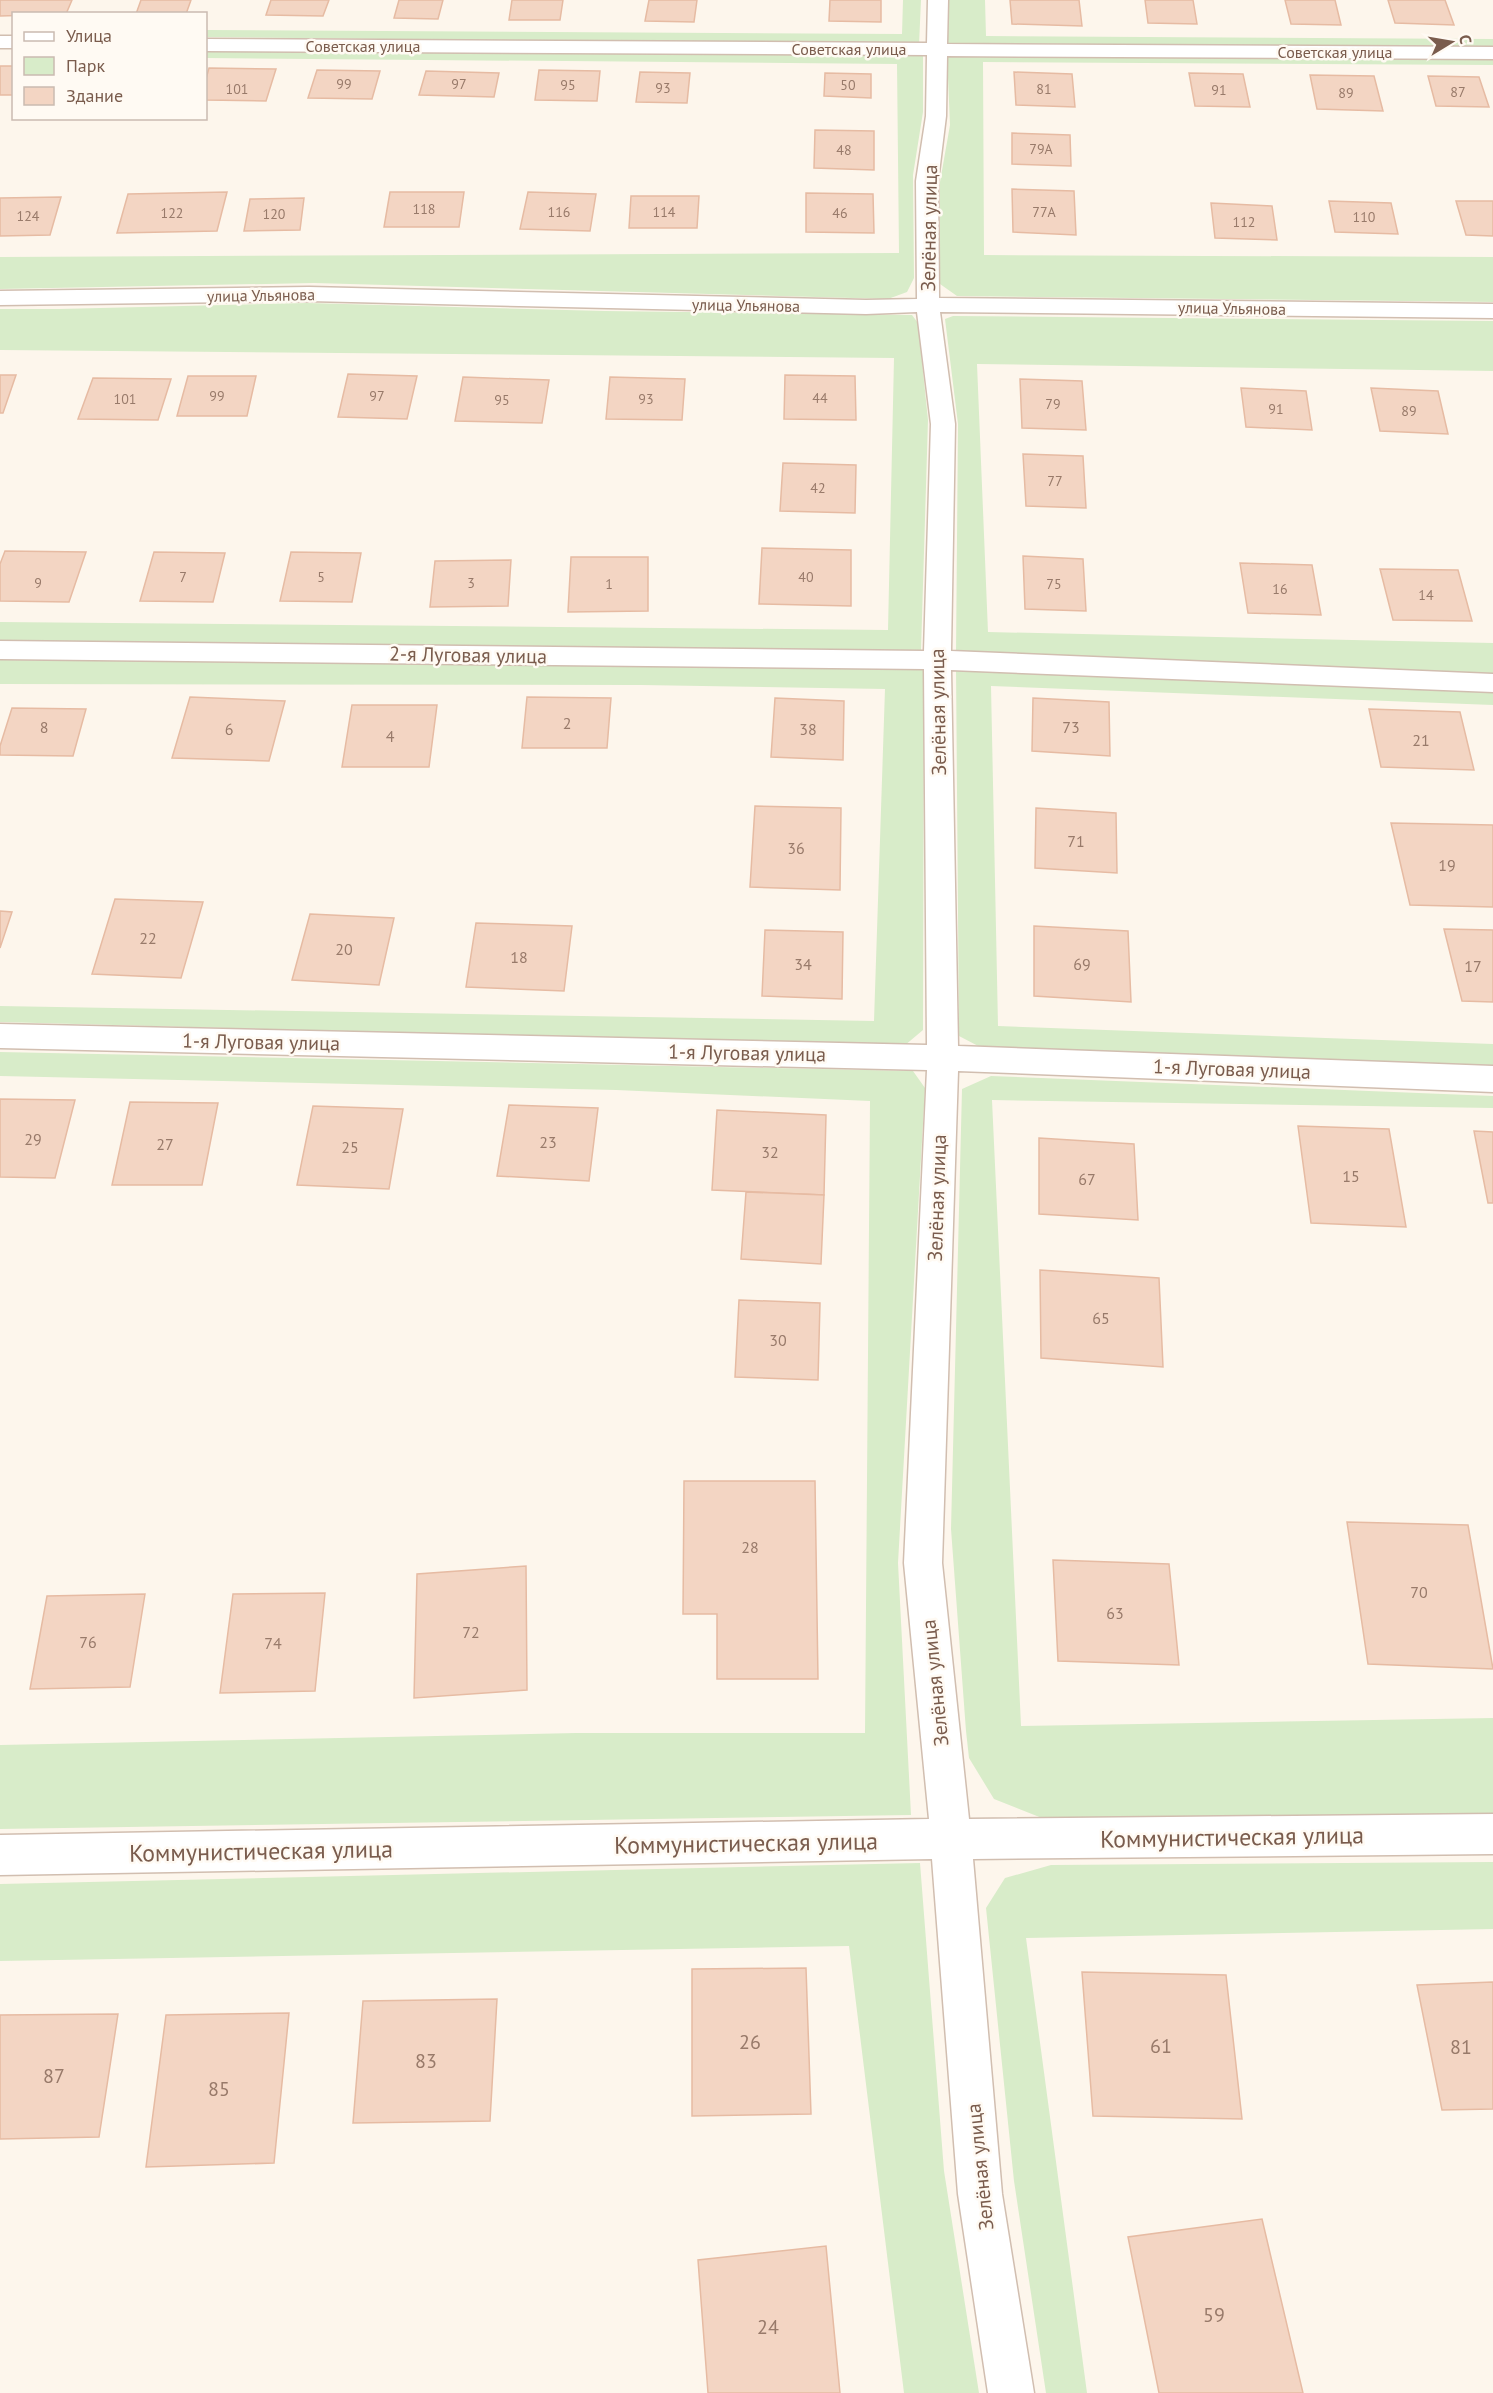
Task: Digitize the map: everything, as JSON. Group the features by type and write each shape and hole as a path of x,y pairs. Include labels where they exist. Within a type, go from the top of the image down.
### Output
{"street":[{"name":"Зелёная улица","path":"938,0 936,116 927,181 928,305 943,424 937,660 943,1058 923,1563 951,1839 980,2194 1011,2393"},
{"name":"Советская улица","path":"207,45 1493,53"},
{"name":"улица Ульянова","path":"0,298 309,294 866,307 928,305 1493,311"},
{"name":"2-я Луговая улица","path":"0,651 937,660"},
{"path":"937,660 1493,683"},
{"name":"1-я Луговая улица","path":"0,1036 943,1058 1493,1079"},
{"name":"Коммунистическая улица","path":"0,1855 951,1839 1493,1834"}],"green space":[{"path":"903,0 921,0 919,45 207,37 207,30 902,34"},
{"path":"949,0 985,0 986,36 1493,39 1493,47 947,43"},
{"path":"207,50 923,55 923,112 913,175 914,278 907,292 888,299 314,283 0,289 0,257 899,253 897,64 207,58"},
{"path":"947,54 1493,58 1493,65 983,62 984,255 1493,257 1493,302 957,296 940,284 940,182 950,125"},
{"path":"307,303 605,311 912,315 918,323 928,420 921,651 0,641 0,622 888,630 894,358 0,350 0,309"},
{"path":"953,316 1493,321 1493,371 977,364 988,632 1493,643 1493,675 956,653 958,424 945,319"},
{"path":"0,660 924,667 923,1030 904,1046 0,1022 0,1006 874,1021 885,689 641,685 0,684"},
{"path":"956,668 1493,691 1493,705 991,686 998,1026 1493,1044 1493,1065 982,1048 959,1036"},
{"path":"0,1052 913,1071 925,1088 898,1563 911,1815 0,1829 0,1745 576,1733 865,1733 870,1101 616,1090 0,1076"},
{"path":"991,1076 1493,1096 1493,1108 992,1100 1021,1726 1493,1718 1493,1814 1047,1820 994,1799 969,1758 951,1529 962,1089"},
{"path":"1493,1862 1493,1929 1026,1938 1087,2393 1046,2393 1014,2181 986,1908 1005,1878 1051,1865"},
{"path":"920,1863 944,2171 979,2393 904,2393 849,1946 0,1961 0,1884"}],"building":[{"path":"0,0 72,0 67,12 12,12 12,16 0,16"},
{"path":"141,0 191,0 187,12 137,12"},
{"path":"271,0 329,0 323,16 266,15"},
{"path":"399,0 443,0 438,19 394,18"},
{"path":"512,0 563,0 560,20 509,20"},
{"path":"649,0 697,0 694,22 645,21"},
{"path":"830,0 881,0 881,22 829,21"},
{"path":"1010,0 1079,0 1082,26 1012,24"},
{"path":"1145,0 1193,0 1197,24 1148,23"},
{"path":"1285,0 1335,0 1341,25 1291,24"},
{"path":"1388,0 1445,0 1454,25 1395,23"},
{"path":"0,66 12,66 12,95 0,95"},
{"path":"209,68 276,69 266,101 207,100"},
{"path":"317,70 380,71 372,99 308,98"},
{"path":"539,70 600,71 597,101 535,100"},
{"path":"426,71 499,73 494,97 419,95"},
{"path":"640,72 690,73 687,103 636,102"},
{"path":"1014,72 1072,74 1075,107 1016,105"},
{"path":"825,73 871,74 871,98 824,96"},
{"path":"1189,73 1243,74 1250,107 1195,106"},
{"path":"1310,75 1374,76 1383,111 1317,109"},
{"path":"1428,76 1479,77 1489,107 1436,106"},
{"path":"815,130 874,131 874,170 814,168"},
{"path":"1012,133 1070,135 1071,166 1012,164"},
{"path":"1012,189 1074,191 1076,235 1013,232"},
{"path":"227,192 217,231 117,233 128,194"},
{"path":"390,192 464,192 459,227 384,227"},
{"path":"528,192 596,194 590,231 520,229"},
{"path":"806,193 873,194 874,233 806,232"},
{"path":"631,196 699,196 697,228 629,228"},
{"path":"61,197 50,235 0,236 0,198"},
{"path":"304,198 300,230 244,231 250,199"},
{"path":"1329,201 1391,203 1398,234 1335,232"},
{"path":"1456,201 1493,201 1493,236 1466,235"},
{"path":"1211,203 1272,206 1277,240 1215,238"},
{"path":"348,374 417,376 407,419 338,417"},
{"path":"0,375 16,375 3,413 0,413"},
{"path":"785,375 855,376 856,420 784,419"},
{"path":"188,376 256,376 247,416 177,416"},
{"path":"463,377 549,380 542,423 455,421"},
{"path":"610,377 685,379 682,420 606,419"},
{"path":"93,378 171,379 158,420 78,419"},
{"path":"1020,379 1082,381 1086,430 1022,428"},
{"path":"1241,388 1306,391 1312,430 1246,427"},
{"path":"1371,388 1438,391 1448,434 1380,431"},
{"path":"1023,454 1083,456 1086,508 1026,506"},
{"path":"783,463 856,465 855,513 780,511"},
{"path":"762,548 851,550 851,606 759,604"},
{"path":"5,551 86,552 69,602 0,601 0,564"},
{"path":"154,552 225,553 213,602 140,601"},
{"path":"291,552 361,553 352,602 280,601"},
{"path":"1023,556 1083,559 1086,611 1025,609"},
{"path":"571,557 648,557 648,611 568,612"},
{"path":"511,560 508,606 430,607 435,561"},
{"path":"1240,563 1312,565 1321,615 1248,613"},
{"path":"1380,569 1458,570 1472,621 1393,620"},
{"path":"190,697 285,701 269,761 172,758"},
{"path":"527,697 611,698 607,748 522,748"},
{"path":"775,698 844,701 843,760 771,757"},
{"path":"1033,698 1109,702 1110,756 1032,751"},
{"path":"352,705 437,705 429,767 342,767"},
{"path":"12,708 86,709 73,756 0,755 0,746"},
{"path":"1369,709 1460,712 1474,770 1381,767"},
{"path":"755,806 841,808 840,890 750,887"},
{"path":"1036,808 1116,813 1117,873 1035,868"},
{"path":"1391,823 1493,825 1493,907 1410,905"},
{"path":"115,899 203,902 181,978 92,974"},
{"path":"0,911 12,912 0,948"},
{"path":"310,914 394,918 379,985 292,980"},
{"path":"476,923 572,926 564,991 466,987"},
{"path":"1034,926 1128,931 1131,1002 1034,996"},
{"path":"1444,929 1493,930 1493,1002 1462,1001"},
{"path":"765,930 843,932 842,999 762,996"},
{"path":"0,1099 75,1100 55,1178 0,1177"},
{"path":"130,1102 218,1103 202,1185 112,1185"},
{"path":"509,1105 598,1108 589,1181 497,1176"},
{"path":"313,1106 403,1109 389,1189 297,1185"},
{"path":"717,1110 826,1115 824,1195 712,1190"},
{"path":"1298,1126 1389,1129 1406,1227 1311,1223"},
{"path":"1474,1131 1493,1132 1493,1203 1488,1203"},
{"path":"1039,1138 1134,1144 1138,1220 1039,1214"},
{"path":"746,1192 824,1195 821,1264 741,1259"},
{"path":"1040,1270 1159,1278 1163,1367 1041,1358"},
{"path":"739,1300 820,1303 818,1380 735,1377"},
{"path":"684,1481 815,1481 818,1679 717,1679 717,1614 683,1614"},
{"path":"1347,1522 1468,1525 1493,1669 1368,1664"},
{"path":"1053,1560 1169,1564 1179,1665 1058,1661"},
{"path":"526,1566 527,1690 414,1698 417,1574"},
{"path":"325,1593 315,1691 220,1693 233,1594"},
{"path":"145,1594 130,1687 30,1689 47,1596"},
{"path":"806,1968 811,2114 692,2116 692,1969"},
{"path":"1082,1972 1226,1975 1242,2119 1093,2116"},
{"path":"1493,1982 1493,2109 1442,2110 1417,1985"},
{"path":"497,1999 490,2121 353,2123 363,2001"},
{"path":"289,2013 274,2163 146,2167 166,2015"},
{"path":"118,2014 99,2137 0,2139 0,2015"},
{"path":"1262,2219 1303,2393 1159,2393 1128,2237"},
{"path":"826,2246 840,2393 708,2393 698,2260"}]}
